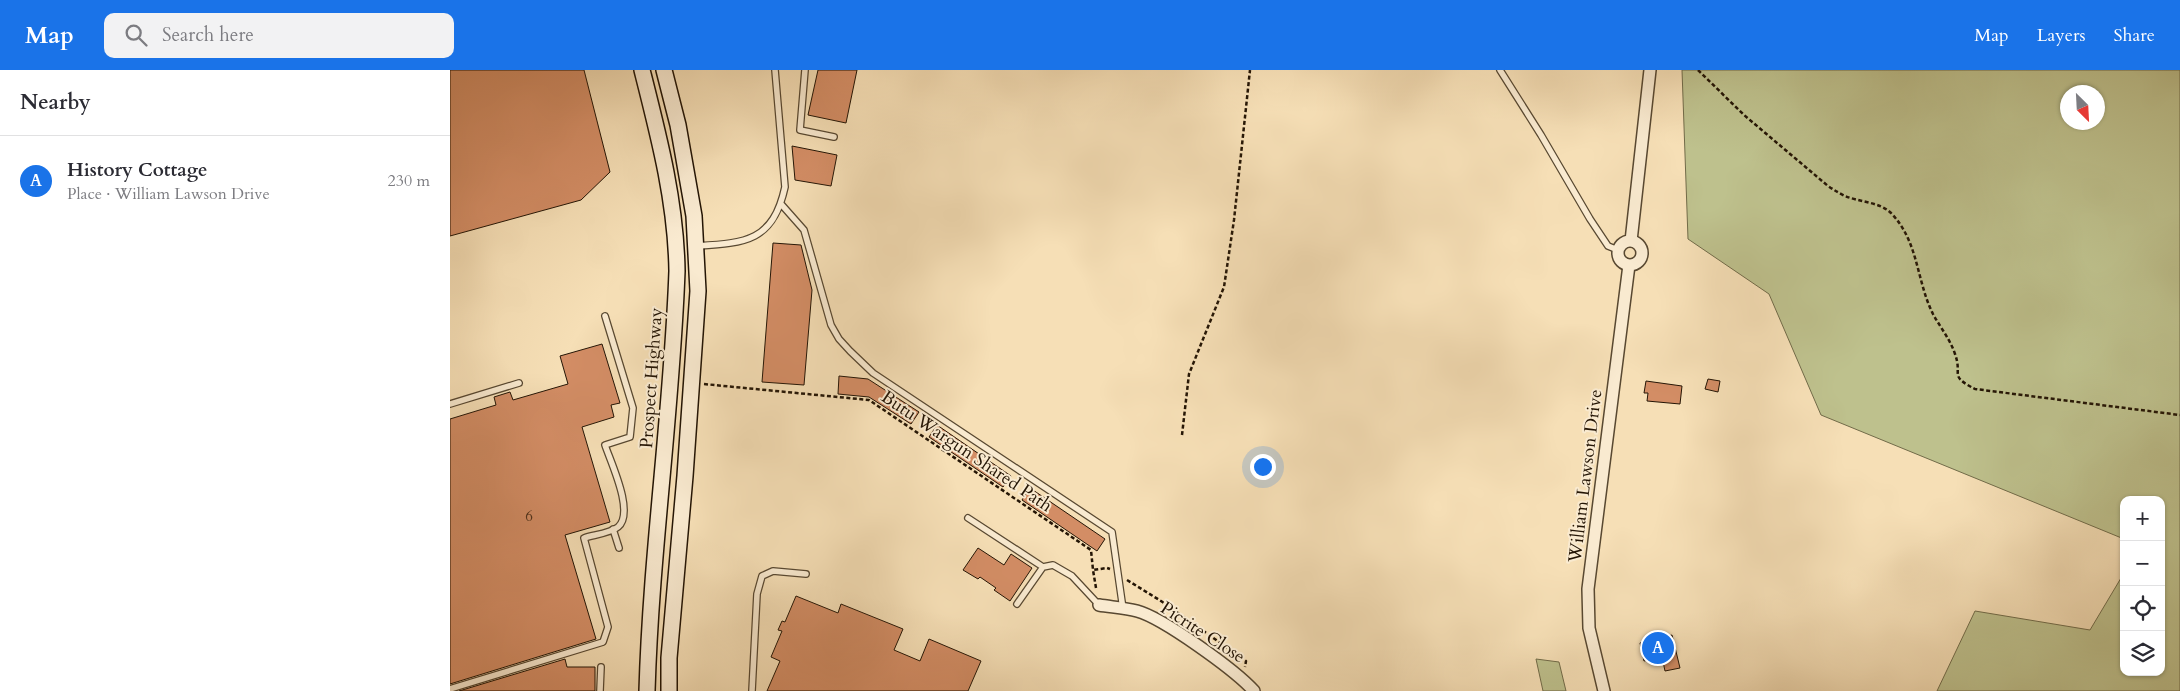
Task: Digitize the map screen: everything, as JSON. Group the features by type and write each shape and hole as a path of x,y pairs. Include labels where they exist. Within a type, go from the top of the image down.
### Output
{"main road":[{"name":"Prospect Highway","path":"642,70 668,175 677,248 666,437 649,635 647,691"},
{"path":"664,70 680,134 694,216 698,291 668,691"}],"street":[{"name":"William Lawson Drive","path":"1604,691 1589,628 1588,589 1629,265 1636,263 1641,256 1641,248 1631,241 1650,70"},
{"path":"1629,265 1621,262 1618,250 1624,242 1631,241"},
{"name":"Picrite Close","path":"1099,605 1137,611 1164,624 1245,681 1254,691"}],"lane":[{"path":"696,246 731,244 752,238 774,220 781,204 785,187 775,70"},
{"path":"805,70 800,130 834,137"},
{"path":"1500,70 1590,219 1608,246 1618,250"},
{"path":"781,204 804,230 831,325 839,339 873,373 1112,532 1123,609"},
{"path":"450,689 604,642 608,627 584,538 618,528 624,518 624,502 605,444 630,437 633,408 605,316"},
{"path":"450,404 519,383"},
{"path":"968,518 1043,567"},
{"path":"613,529 619,548"},
{"path":"1017,604 1043,567 1052,565 1072,576 1099,605"},
{"path":"752,691 757,594 762,576 774,571 806,574"},
{"path":"600,691 601,667"}],"path":[{"path":"1182,435 1189,374 1224,287 1234,220 1250,70"},
{"path":"1698,70 1744,115 1828,186 1843,195 1877,205 1890,212 1912,243 1926,296 1933,314 1955,354 1957,376 1961,382 1975,389 2180,415"},
{"name":"Butu Wargun Shared Path","path":"702,393 703,384 869,400 1091,550 1093,570"}],"green space":[{"path":"1682,70 2180,70 2180,691 1937,691 1975,611 2090,630 2120,580 2120,676 2165,676 2165,496 2120,496 2120,537 1821,415 1769,294 1688,239"},
{"path":"1536,659 1559,662 1566,691 1543,691"}],"building":[{"path":"450,70 584,70 610,172 581,200 450,236"},
{"path":"818,70 857,70 846,123 808,115"},
{"path":"792,146 837,155 831,186 795,180"},
{"path":"773,243 801,245 812,290 804,385 762,382"},
{"path":"602,344 620,403 611,405 614,417 582,427 610,522 565,535 596,639 450,684 450,419 496,405 494,397 510,392 513,400 568,384 560,356"},
{"path":"839,376 868,379 919,412 911,424 869,397 838,394"},
{"path":"1708,379 1720,381 1718,392 1705,389"},
{"path":"1646,381 1682,386 1680,404 1647,401 1648,393 1644,393"},
{"path":"937,425 1011,476 1003,487 929,437"},
{"path":"1030,488 1105,539 1097,551 1022,500"},
{"path":"978,548 1004,565 1011,554 1032,568 1010,601 980,577 978,579 963,570"},
{"path":"796,596 838,613 841,604 903,629 894,650 920,661 929,639 981,661 968,691 767,691 780,661 771,657 782,631 778,630 782,621 785,622"},
{"path":"1672,635 1680,668 1665,671 1662,657 1644,661 1640,643"},
{"path":"565,659 567,667 595,667 595,691 459,691"}],"place":[{"name":"History Cottage","path":"1658,648"}]}
